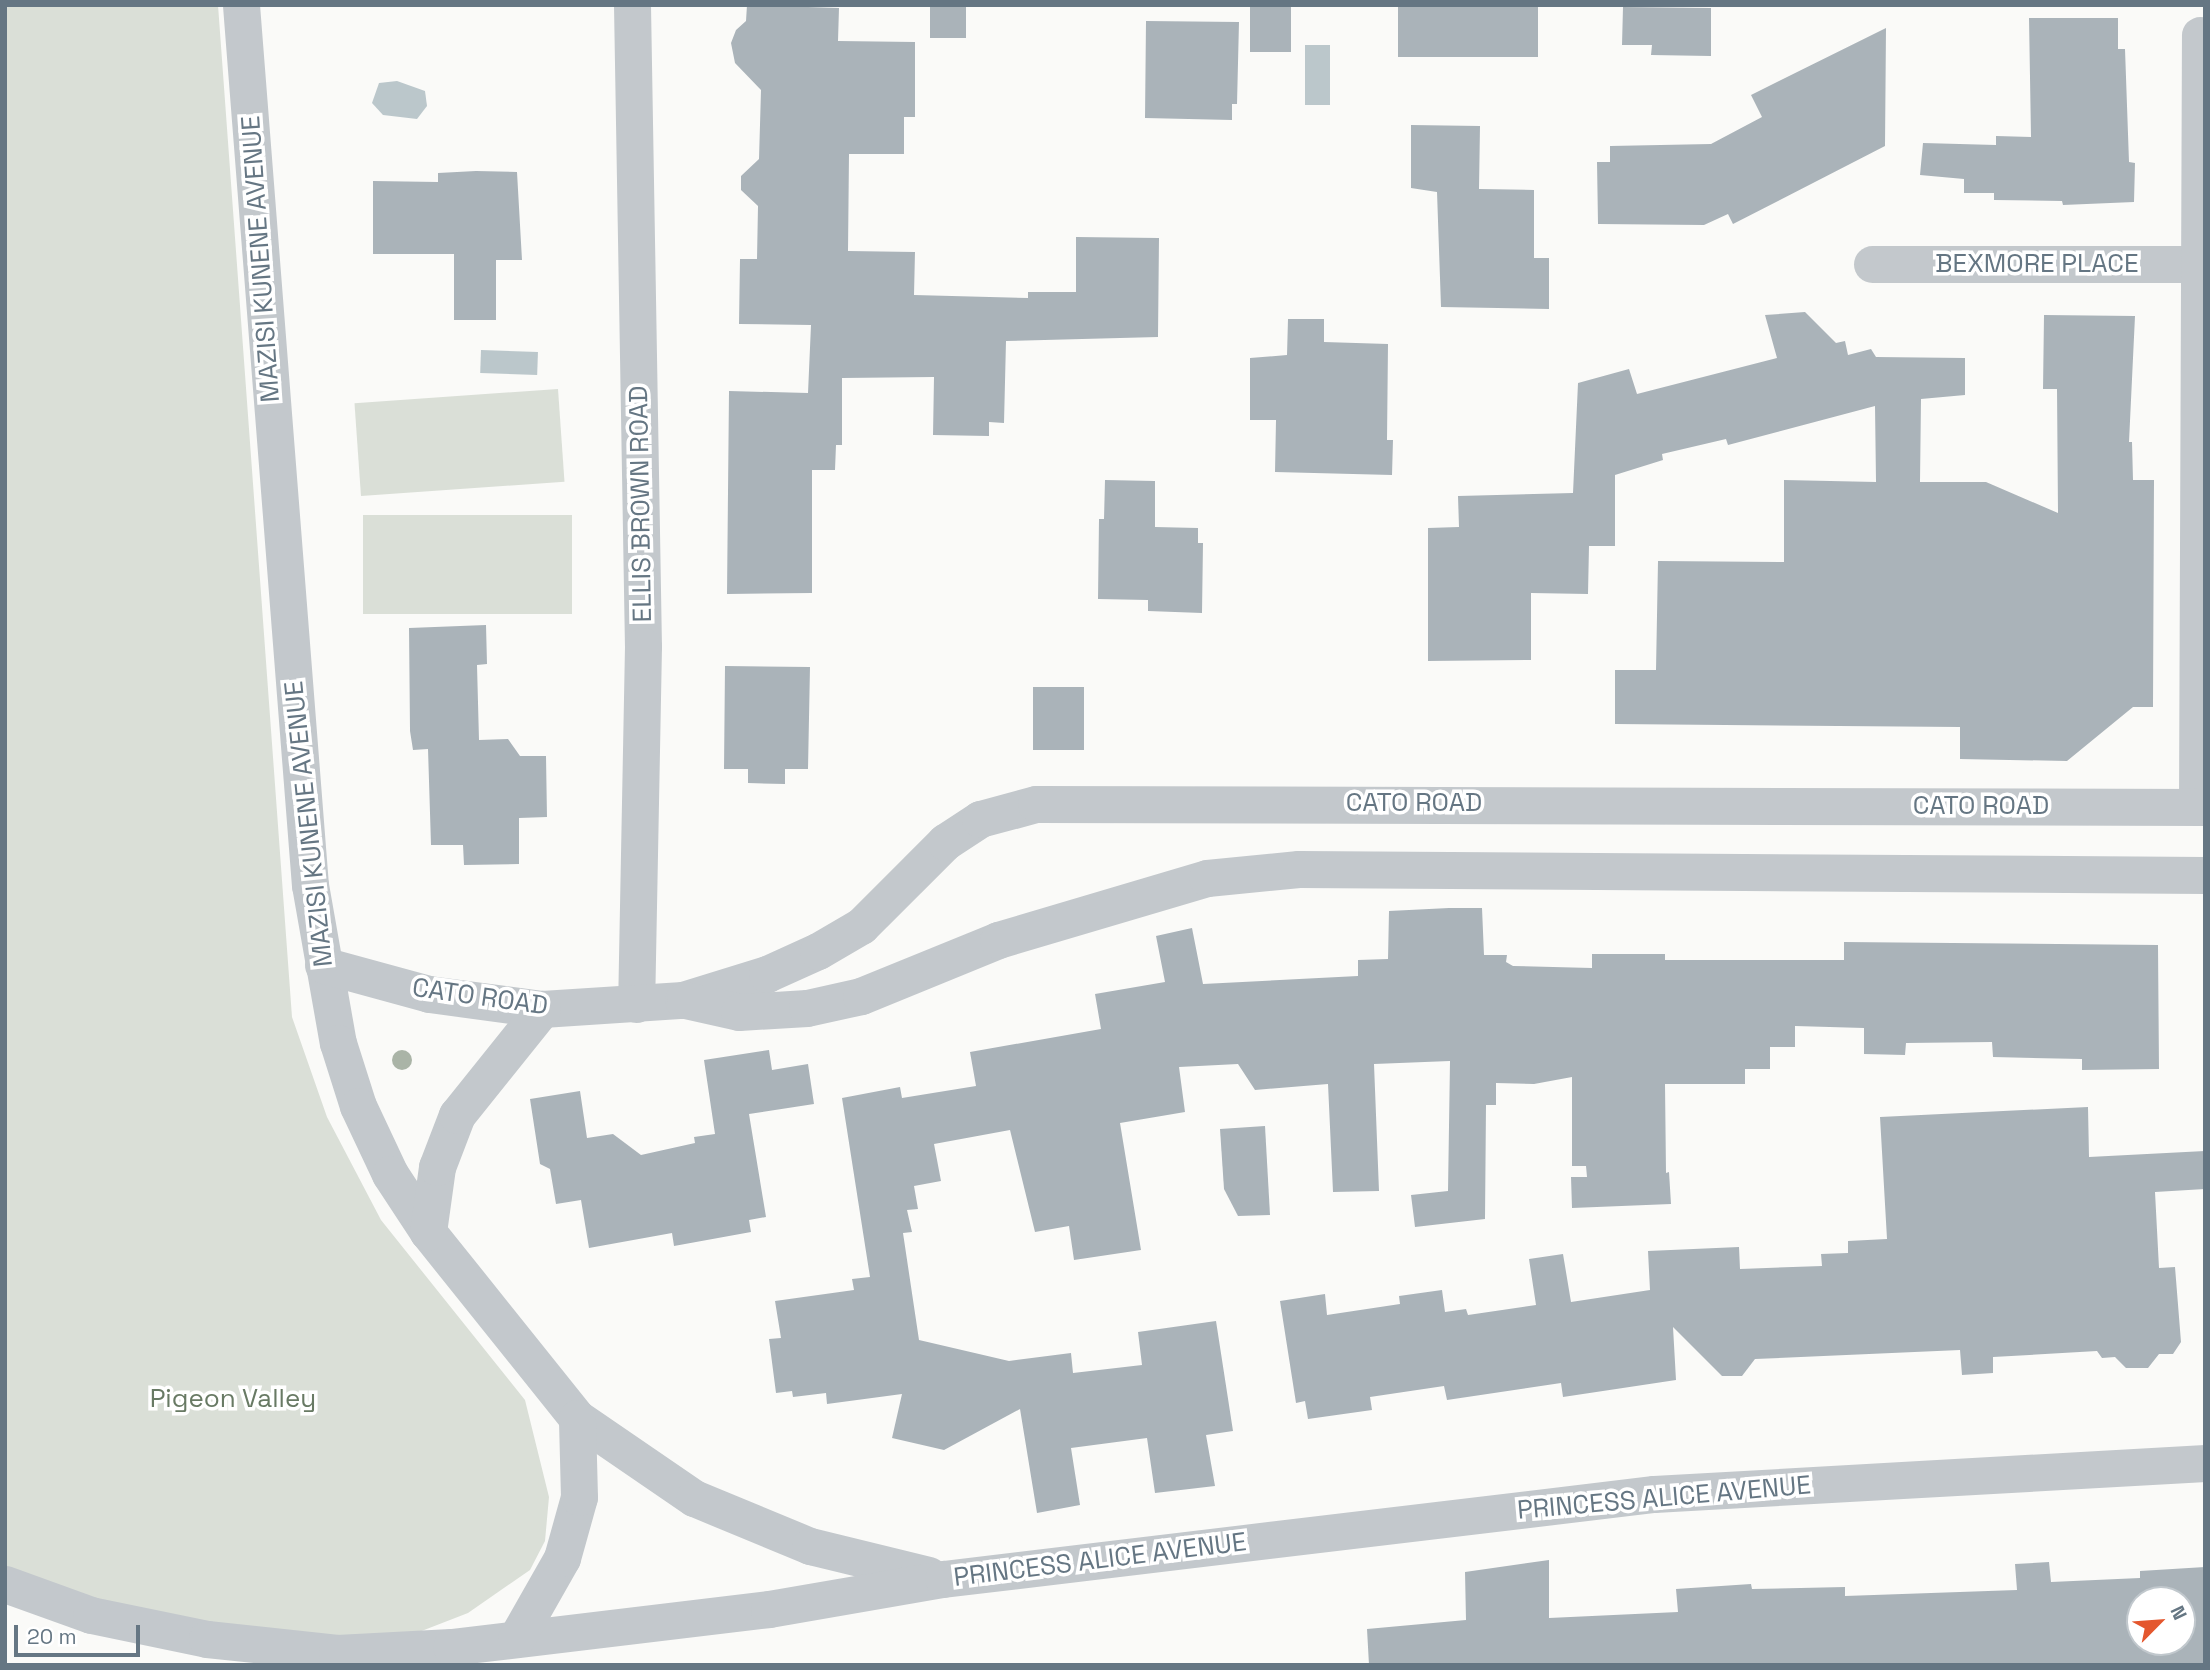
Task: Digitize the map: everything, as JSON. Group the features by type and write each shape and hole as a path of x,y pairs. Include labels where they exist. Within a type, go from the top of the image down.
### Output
{"street":[{"name":"MAZISI KUNENE AVENUE","path":"242,5 310,886 323,965 358,1106 390,1174 428,1232 577,1418 694,1499 810,1546 943,1579"},
{"name":"ELLIS BROWN ROAD","path":"632,5 643,646 636,1003"},
{"path":"2200,35 2201,807"},
{"name":"BEXMORE PLACE","path":"1872,264 2202,264"},
{"name":"CATO ROAD","path":"323,965 429,994 542,1009 683,1000 767,974 818,951 861,926 946,842 980,819 1035,804 2201,807"},
{"name":"CATO ROAD","path":"683,1000 739,1012 807,1008 861,996 998,940 1194,882 1299,869 2205,875"},
{"path":"428,1232 437,1167 457,1115 542,1009"},
{"path":"516,1639 562,1558 579,1497 577,1418"},
{"name":"PRINCESS ALICE AVENUE","path":"5,1584 91,1615 233,1642 337,1653 516,1639 769,1609 943,1579 1654,1494 2205,1463"}],"green space":[{"name":"Pigeon Valley","path":"5,5 218,5 292,1017 327,1117 381,1220 525,1400 549,1497 545,1541 530,1570 468,1613 419,1632 347,1643 209,1628 91,1601 5,1570"},
{"path":"558,389 564,482 361,496 354,403"},
{"path":"363,515 572,515 572,614 363,614"}],"shaded area":[{"path":"1305,45 1330,45 1330,105 1305,105"},
{"path":"397,81 425,91 427,106 417,119 383,115 372,103 379,83"},
{"path":"481,350 538,352 537,375 480,373"}],"building":[{"path":"747,5 839,8 838,41 915,42 915,117 904,117 904,154 849,154 848,251 915,252 914,295 1028,298 1028,292 1076,292 1076,237 1159,238 1158,337 1006,341 1004,423 989,422 989,436 933,435 934,377 842,378 842,445 836,445 835,470 812,470 812,593 727,594 729,391 808,393 811,325 739,324 740,259 757,259 758,206 741,190 741,176 759,159 761,90 735,63 731,43 736,30 746,21"},
{"path":"930,5 966,5 966,38 930,38"},
{"path":"1250,5 1291,5 1291,52 1250,52"},
{"path":"1398,5 1538,5 1538,57 1398,57"},
{"path":"1623,7 1711,8 1711,56 1651,55 1652,45 1622,45"},
{"path":"2029,18 2118,18 2118,49 2125,49 2129,162 2135,163 2134,202 2063,205 2062,201 1994,200 1994,193 1964,193 1964,179 1920,175 1923,143 1996,145 1996,136 2031,137"},
{"path":"1146,21 1239,22 1237,104 1232,104 1232,120 1145,118"},
{"path":"1886,28 1885,146 1733,224 1728,214 1704,225 1598,224 1597,162 1610,162 1610,146 1711,144 1762,117 1751,95"},
{"path":"1411,125 1480,126 1479,189 1534,190 1534,258 1549,258 1549,309 1441,307 1437,192 1411,188"},
{"path":"517,172 522,260 496,260 496,320 454,320 454,254 373,254 373,181 438,182 438,173"},
{"path":"1805,312 1836,343 1845,341 1848,355 1871,349 1876,357 1965,358 1965,395 1921,399 1920,482 1986,482 2058,513 2057,389 2043,389 2044,315 2135,316 2129,442 2132,442 2133,480 2154,480 2153,707 2133,707 2067,761 1960,759 1960,727 1615,724 1615,670 1656,670 1658,561 1784,562 1784,480 1876,482 1875,406 1728,445 1726,439 1662,454 1663,460 1615,475 1615,546 1589,546 1588,594 1531,593 1531,660 1428,661 1428,528 1459,527 1458,496 1573,493 1578,383 1629,369 1637,394 1777,358 1765,315"},
{"path":"1288,319 1324,319 1324,342 1388,344 1387,440 1393,440 1392,475 1275,472 1276,420 1250,420 1250,358 1287,355"},
{"path":"1105,480 1155,481 1155,527 1198,528 1198,543 1203,543 1202,613 1148,611 1148,600 1098,599 1099,519 1104,519"},
{"path":"486,625 487,664 477,665 479,740 508,739 520,756 546,756 547,817 519,818 519,864 464,865 463,845 431,845 428,749 413,750 410,731 409,628"},
{"path":"725,666 810,667 808,769 785,769 785,784 748,783 748,769 724,769"},
{"path":"1033,687 1084,687 1084,750 1033,750"},
{"path":"1482,908 1484,955 1507,955 1506,962 1513,966 1592,968 1592,954 1665,954 1665,960 1844,960 1844,942 2158,945 2159,1069 2082,1070 2082,1059 1993,1057 1992,1042 1906,1043 1905,1055 1864,1054 1864,1028 1795,1026 1795,1047 1770,1047 1770,1069 1745,1069 1745,1084 1665,1084 1666,1173 1669,1172 1671,1204 1572,1208 1571,1177 1587,1177 1586,1166 1572,1166 1572,1077 1534,1084 1496,1083 1496,1105 1486,1105 1485,1219 1415,1227 1411,1195 1448,1191 1450,1061 1374,1064 1379,1191 1333,1192 1328,1084 1255,1090 1238,1064 1179,1067 1185,1112 1120,1123 1141,1250 1074,1260 1069,1226 1035,1232 1010,1130 934,1144 941,1181 914,1186 918,1209 907,1210 912,1232 903,1233 919,1340 1009,1361 1071,1353 1073,1373 1142,1365 1138,1332 1216,1321 1233,1431 1206,1435 1215,1486 1155,1493 1147,1438 1071,1448 1080,1505 1037,1513 1020,1409 944,1450 892,1438 902,1394 827,1404 826,1393 793,1397 792,1391 776,1393 769,1339 781,1338 775,1301 854,1290 852,1279 870,1277 842,1098 900,1087 902,1098 976,1086 970,1052 1101,1029 1095,994 1165,982 1156,936 1192,928 1203,984 1358,976 1358,960 1388,959 1389,911"},
{"path":"769,1050 772,1070 808,1064 814,1104 749,1114 766,1217 749,1220 751,1232 674,1246 672,1233 589,1248 581,1200 556,1204 550,1169 540,1164 530,1099 580,1091 587,1138 613,1134 641,1155 695,1143 694,1137 715,1134 704,1060"},
{"path":"2088,1107 2089,1157 2205,1151 2205,1189 2155,1192 2159,1268 2175,1267 2181,1342 2173,1354 2159,1354 2148,1368 2126,1368 2115,1357 2102,1358 2097,1351 1993,1357 1993,1373 1962,1375 1960,1350 1755,1359 1742,1376 1722,1376 1673,1327 1676,1380 1563,1397 1561,1383 1447,1400 1444,1386 1370,1397 1372,1410 1308,1419 1305,1401 1296,1403 1280,1301 1325,1294 1327,1315 1400,1304 1399,1296 1442,1290 1445,1312 1466,1309 1468,1315 1536,1305 1529,1259 1563,1254 1571,1302 1650,1290 1648,1251 1739,1247 1740,1269 1822,1266 1821,1254 1848,1253 1848,1241 1887,1239 1880,1117"},
{"path":"1265,1126 1270,1215 1238,1216 1224,1189 1220,1129"},
{"path":"1549,1560 1549,1618 1678,1612 1676,1589 1751,1584 1752,1589 1845,1587 1845,1596 2017,1590 2015,1564 2049,1562 2051,1582 2140,1578 2140,1571 2205,1567 2205,1665 1369,1665 1367,1629 1466,1620 1465,1572"}]}
